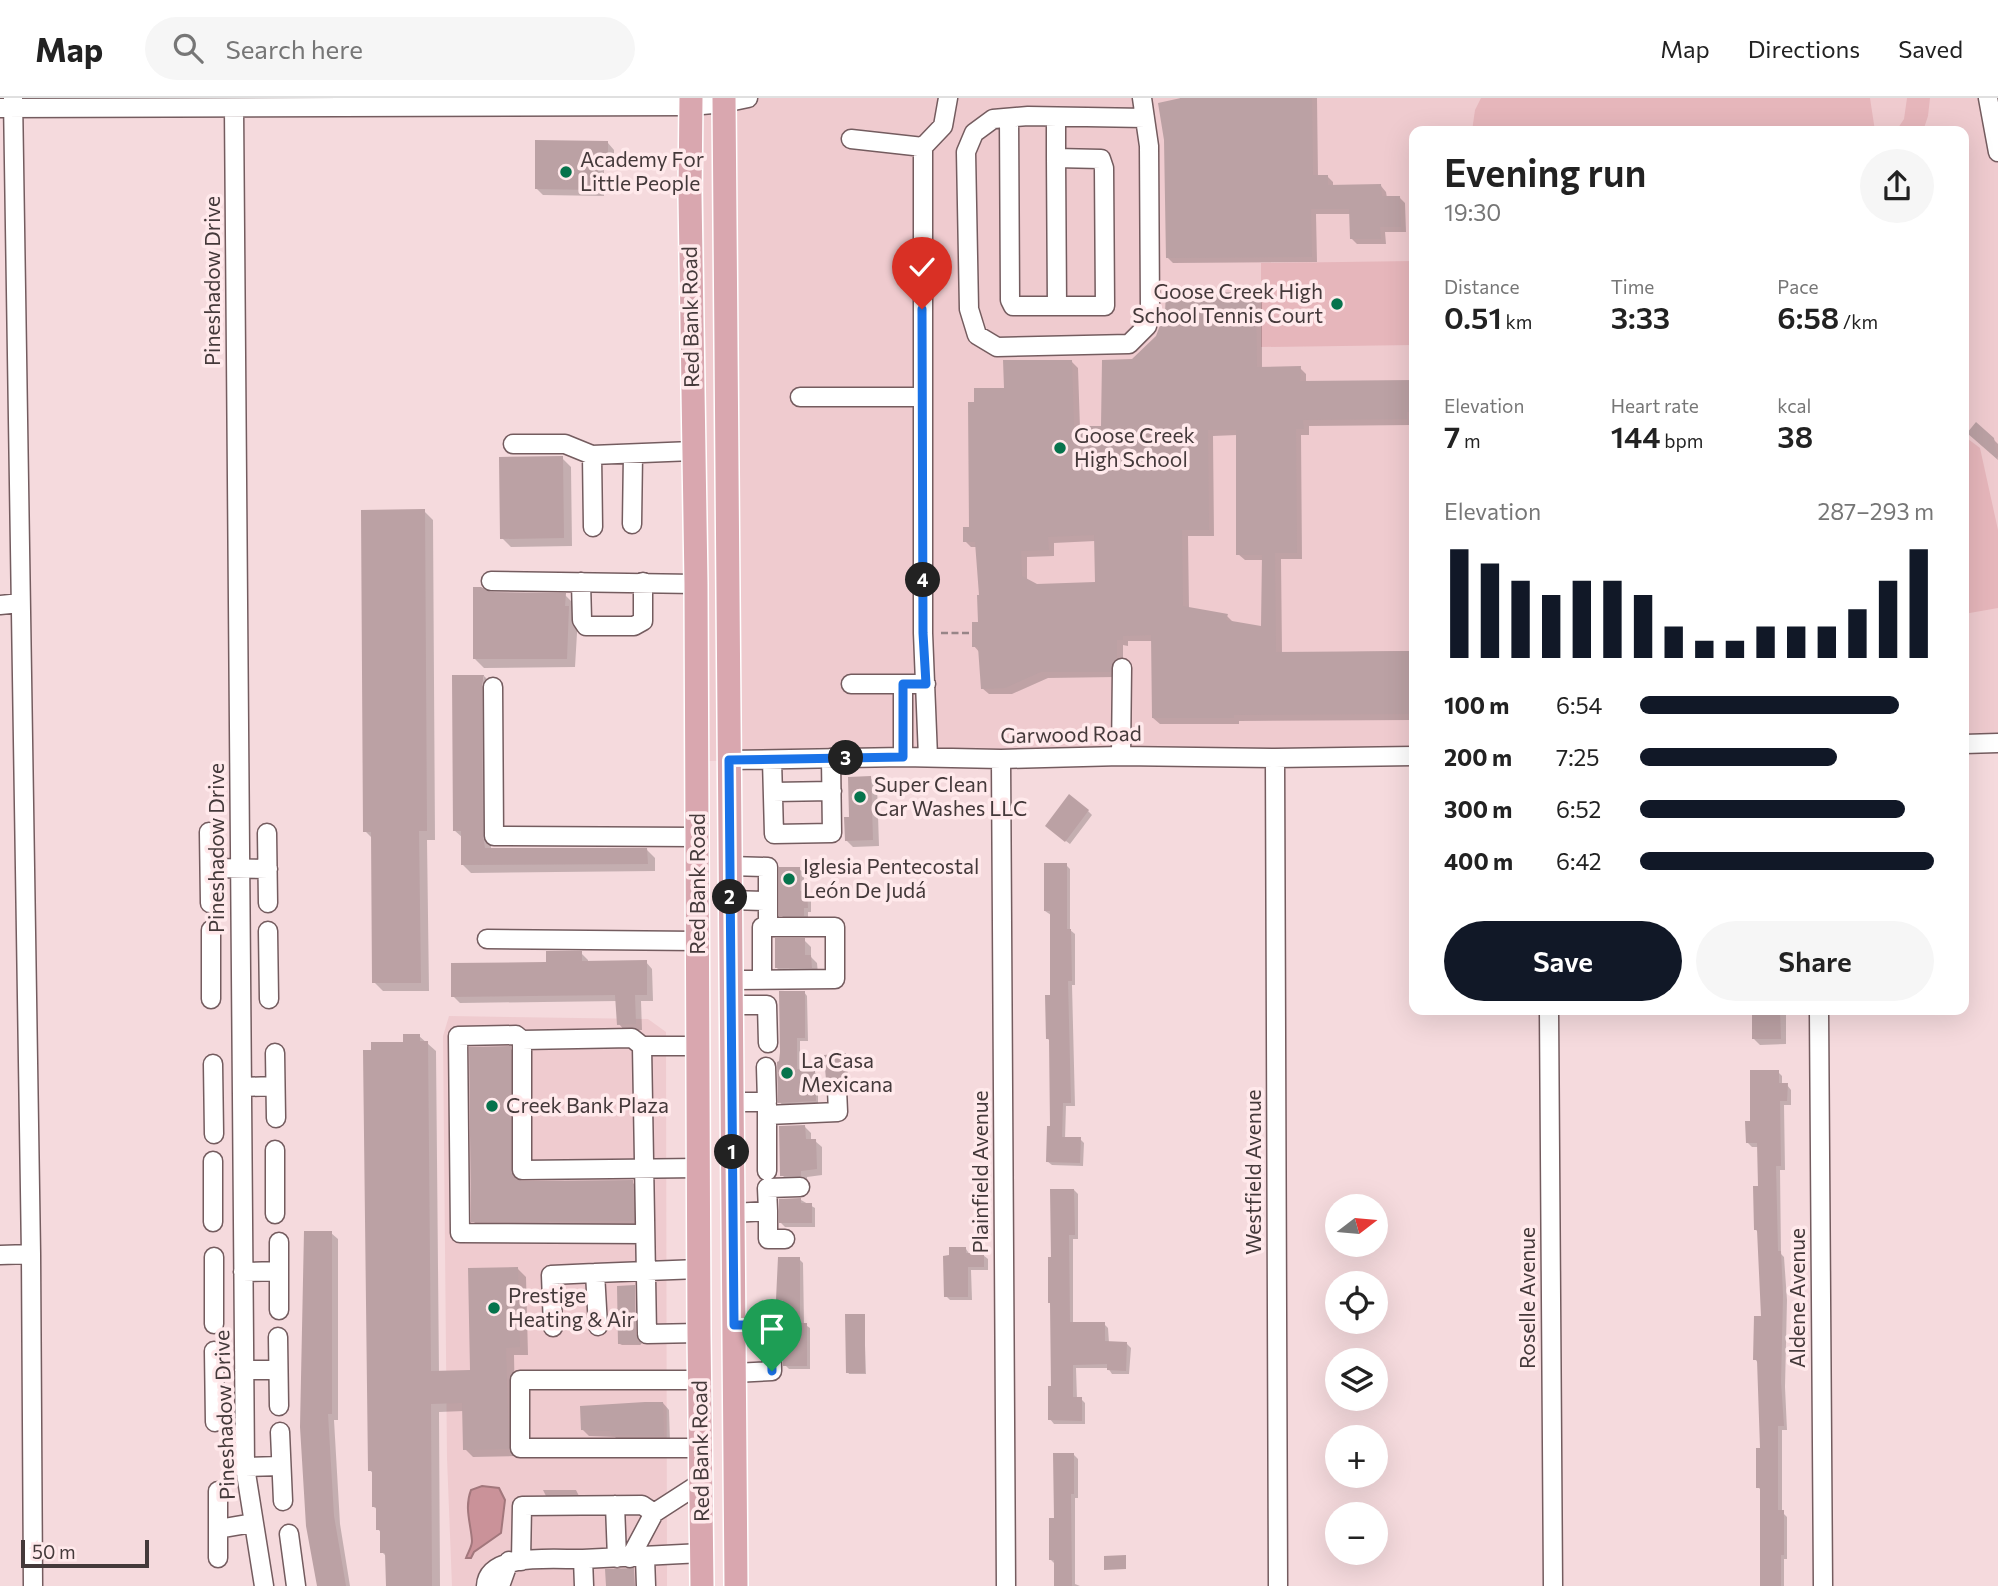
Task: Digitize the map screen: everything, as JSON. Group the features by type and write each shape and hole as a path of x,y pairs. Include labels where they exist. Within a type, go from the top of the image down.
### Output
{"main road":[{"name":"Red Bank Road","path":"724,101 736,1586"},
{"name":"Red Bank Road","path":"691,102 702,1586"},
{"path":"696,720 729,760"},
{"path":"697,837 730,883"}],"street":[{"path":"33,1586 31,1254 8,104 163,103 234,107 334,103 691,102 748,98"},
{"path":"928,757 923,633 923,146 943,126 948,98"},
{"path":"1142,98 1145,118 1149,146 1150,310 1147,326 1129,344 997,347 978,335 969,309 966,152 974,133 993,119 1145,118"},
{"path":"1987,98 1998,152"},
{"name":"Pineshadow Drive","path":"234,107 245,1467 263,1578"},
{"path":"1056,117 1057,306"},
{"path":"1009,118 1010,300 1013,306 1105,306 1104,168 1101,159 1056,158"},
{"path":"851,139 923,146"},
{"path":"800,397 922,397"},
{"path":"513,444 565,444 592,455 693,451"},
{"path":"632,524 633,454"},
{"path":"592,455 593,527"},
{"path":"491,581 696,584"},
{"path":"581,582 582,620 586,626 634,626 643,621 643,582"},
{"path":"0,606 20,603"},
{"path":"1121,756 1122,668"},
{"path":"851,684 926,684"},
{"path":"903,684 903,757"},
{"path":"493,687 494,836 697,837"},
{"path":"1969,744 1998,743"},
{"name":"Garwood Road","path":"729,760 1409,756"},
{"path":"772,760 774,834 832,833 831,758"},
{"name":"Westfield Avenue","path":"1275,758 1278,1586"},
{"name":"Plainfield Avenue","path":"1001,759 1006,1586"},
{"path":"773,792 832,791"},
{"path":"209,832 210,903"},
{"path":"267,834 268,903"},
{"path":"730,883 768,867 768,927"},
{"path":"210,868 268,869"},
{"path":"730,883 768,901"},
{"path":"731,1005 765,993 835,979 835,927 762,927 765,993 768,1043"},
{"path":"211,930 211,999"},
{"path":"268,931 269,999"},
{"path":"487,939 698,941"},
{"path":"211,967 268,966"},
{"path":"731,980 765,993"},
{"name":"Roselle Avenue","path":"1549,1015 1553,1586"},
{"name":"Aldene Avenue","path":"1819,1015 1823,1586"},
{"path":"645,1234 460,1233 458,1036 516,1035 522,1040 632,1038 642,1046 698,1046"},
{"path":"522,1040 522,1170 699,1168"},
{"path":"642,1046 647,1334 699,1333"},
{"path":"275,1053 276,1118"},
{"path":"213,1064 214,1134"},
{"path":"766,1067 767,1171"},
{"path":"213,1097 275,1086"},
{"path":"732,1102 767,1108 838,1112 837,1089"},
{"path":"275,1150 275,1214"},
{"path":"213,1161 213,1222"},
{"path":"213,1198 275,1179"},
{"path":"785,1239 768,1239 767,1188 800,1187"},
{"path":"733,1213 768,1212"},
{"path":"279,1242 279,1310"},
{"path":"0,1255 31,1254"},
{"path":"214,1257 214,1324"},
{"path":"553,1327 551,1275 699,1269"},
{"path":"243,1272 279,1271"},
{"path":"595,1273 598,1326"},
{"path":"214,1293 243,1293"},
{"path":"734,1325 771,1325 772,1371 734,1373"},
{"path":"278,1337 279,1406"},
{"path":"214,1350 215,1422"},
{"path":"215,1387 278,1370"},
{"path":"699,1380 520,1380 520,1448 700,1448"},
{"path":"280,1432 283,1501"},
{"path":"245,1467 281,1466"},
{"path":"631,1558 654,1513 702,1482"},
{"path":"218,1491 218,1558"},
{"path":"615,1505 631,1558 646,1586"},
{"path":"500,1586 515,1561 522,1506 642,1505 654,1513"},
{"path":"218,1529 253,1523"},
{"path":"289,1534 296,1586"},
{"path":"486,1586 494,1569 515,1561 702,1553"},
{"path":"583,1559 584,1586"},
{"path":"263,1578 293,1566"}],"path":[{"path":"923,633 972,633"}],"shaded area":[{"name":"Goose Creek High School","path":"748,98 1988,98 1998,152 1998,743 1969,744 1969,126 1409,126 1409,756 903,757 709,761 703,105"},
{"path":"1481,98 1870,98 1874,126 1473,126 1475,110"},
{"path":"1907,98 1930,98 1925,126 1899,126 1904,119"},
{"name":"Goose Creek High School Tennis Court","path":"1409,261 1409,345 1261,347 1261,263"},
{"path":"1969,440 1980,448 1998,530 1998,608 1969,613"},
{"path":"449,1016 648,1019 666,1032 667,1586 452,1586 447,1458 443,1036"},
{"path":"482,1486 499,1488 505,1500 501,1533 474,1552 471,1558 466,1558 472,1541 469,1497 471,1490"}],"building":[{"path":"1181,98 1312,98 1313,175 1328,175 1328,185 1381,184 1382,196 1400,196 1401,227 1380,227 1381,239 1350,239 1349,209 1311,209 1312,257 1166,258 1164,140 1158,103"},
{"name":"Academy For Little People","path":"535,140 608,141 608,155 598,155 598,190 535,189"},
{"path":"1256,292 1257,367 1301,366 1300,381 1409,380 1407,419 1303,420 1304,429 1296,429 1297,553 1275,553 1276,652 1409,651 1409,714 1152,718 1151,635 1123,636 1123,640 1117,640 1117,658 1112,663 1111,672 1041,672 1005,688 981,689 978,647 972,647 972,622 978,622 979,595 975,542 963,542 963,527 969,527 968,402 974,402 974,388 1004,388 1003,360 1072,360 1074,426 1101,426 1102,360 1132,359 1156,336 1165,312 1166,293","holes":["1208,430 1236,430 1236,555 1262,555 1261,626 1226,620 1228,614 1183,606 1182,530 1209,530","1094,535 1095,582 1037,584 1022,576 1021,551 1049,550 1048,537"]},
{"path":"1976,422 1994,438 1998,460 1969,435"},
{"path":"563,456 564,538 500,539 499,457"},
{"path":"425,509 427,831 419,831 421,983 372,983 371,832 363,832 361,510"},
{"path":"473,587 481,587 491,592 566,593 565,606 569,606 567,659 473,659"},
{"path":"452,675 484,675 485,848 647,848 648,864 461,865 461,831 453,831"},
{"name":"Super Clean Car Washes LLC","path":"871,776 873,840 845,841 844,817 849,817 848,777"},
{"path":"1069,794 1089,810 1065,842 1045,826"},
{"path":"1044,863 1067,863 1067,929 1071,929 1072,981 1068,981 1071,1103 1063,1103 1062,1137 1081,1137 1080,1163 1046,1162 1047,1126 1050,1126 1049,1039 1046,1039 1045,995 1050,995 1050,911 1044,911"},
{"name":"Iglesia Pentecostal León De Judá","path":"779,867 800,867 800,891 807,891 808,908 804,908 804,916 779,916"},
{"path":"775,938 805,938 805,955 811,955 812,968 775,968"},
{"path":"546,951 582,951 582,961 647,960 647,995 635,995 636,1024 617,1025 615,995 451,997 451,963 546,962"},
{"path":"779,991 805,991 805,1038 797,1038 797,1069 815,1070 816,1101 778,1103"},
{"path":"1752,1015 1780,1015 1781,1039 1752,1039"},
{"path":"403,1034 420,1034 420,1041 428,1041 431,1371 470,1370 468,1268 518,1267 520,1347 506,1348 509,1449 463,1450 462,1403 431,1404 432,1586 386,1586 385,1553 380,1553 376,1507 372,1507 372,1471 368,1471 363,1050 371,1050 371,1042 403,1042"},
{"name":"Creek Bank Plaza","path":"511,1046 513,1176 522,1181 633,1180 634,1221 471,1222 469,1047"},
{"path":"846,1053 848,1078 826,1080 824,1055"},
{"path":"1750,1070 1779,1070 1779,1083 1788,1083 1787,1101 1780,1101 1781,1166 1776,1166 1778,1251 1781,1251 1783,1295 1781,1382 1784,1426 1778,1426 1778,1510 1784,1510 1781,1586 1760,1586 1760,1488 1756,1488 1756,1448 1760,1448 1757,1360 1753,1360 1754,1316 1761,1316 1757,1230 1754,1230 1753,1186 1758,1186 1757,1143 1746,1143 1745,1121 1750,1121"},
{"path":"805,1125 806,1139 816,1139 817,1169 801,1171 801,1176 780,1176 779,1126"},
{"path":"1050,1189 1074,1189 1075,1235 1069,1235 1070,1322 1105,1322 1105,1341 1127,1342 1126,1371 1107,1370 1107,1364 1073,1365 1073,1397 1082,1397 1082,1421 1048,1420 1048,1386 1051,1386 1048,1303 1048,1257 1051,1257"},
{"path":"801,1198 801,1203 812,1203 812,1223 779,1223 779,1199"},
{"path":"304,1231 332,1231 332,1414 328,1414 334,1516 346,1586 317,1586 306,1526 300,1427"},
{"path":"949,1247 966,1247 966,1253 984,1253 984,1267 968,1267 968,1297 944,1297 943,1256 949,1255"},
{"path":"778,1257 800,1257 800,1323 807,1323 807,1366 783,1366 783,1300 776,1300"},
{"path":"635,1285 636,1334 642,1344 618,1344 617,1286"},
{"path":"845,1314 865,1314 865,1373 846,1373"},
{"path":"663,1402 664,1436 611,1435 610,1431 581,1430 580,1406"},
{"path":"1053,1453 1074,1453 1074,1494 1071,1494 1072,1586 1054,1586 1054,1560 1049,1560 1049,1518 1054,1518"},
{"path":"1126,1555 1126,1569 1104,1570 1104,1556"},
{"path":"634,1568 635,1586 606,1586 605,1569"}],"place":[{"name":"Academy For Little People","path":"566,172"},
{"name":"Goose Creek High School Tennis Court","path":"1337,304"},
{"name":"Goose Creek High School","path":"1060,448"},
{"name":"Super Clean Car Washes LLC","path":"860,797"},
{"name":"Iglesia Pentecostal León De Judá","path":"789,879"},
{"name":"La Casa Mexicana","path":"787,1073"},
{"name":"Creek Bank Plaza","path":"492,1106"},
{"name":"Prestige Heating & Air","path":"494,1308"}],"route":[{"path":"772,1371 771,1325 734,1325 729,760 903,757 903,684 926,684 923,633 922,309"}]}
